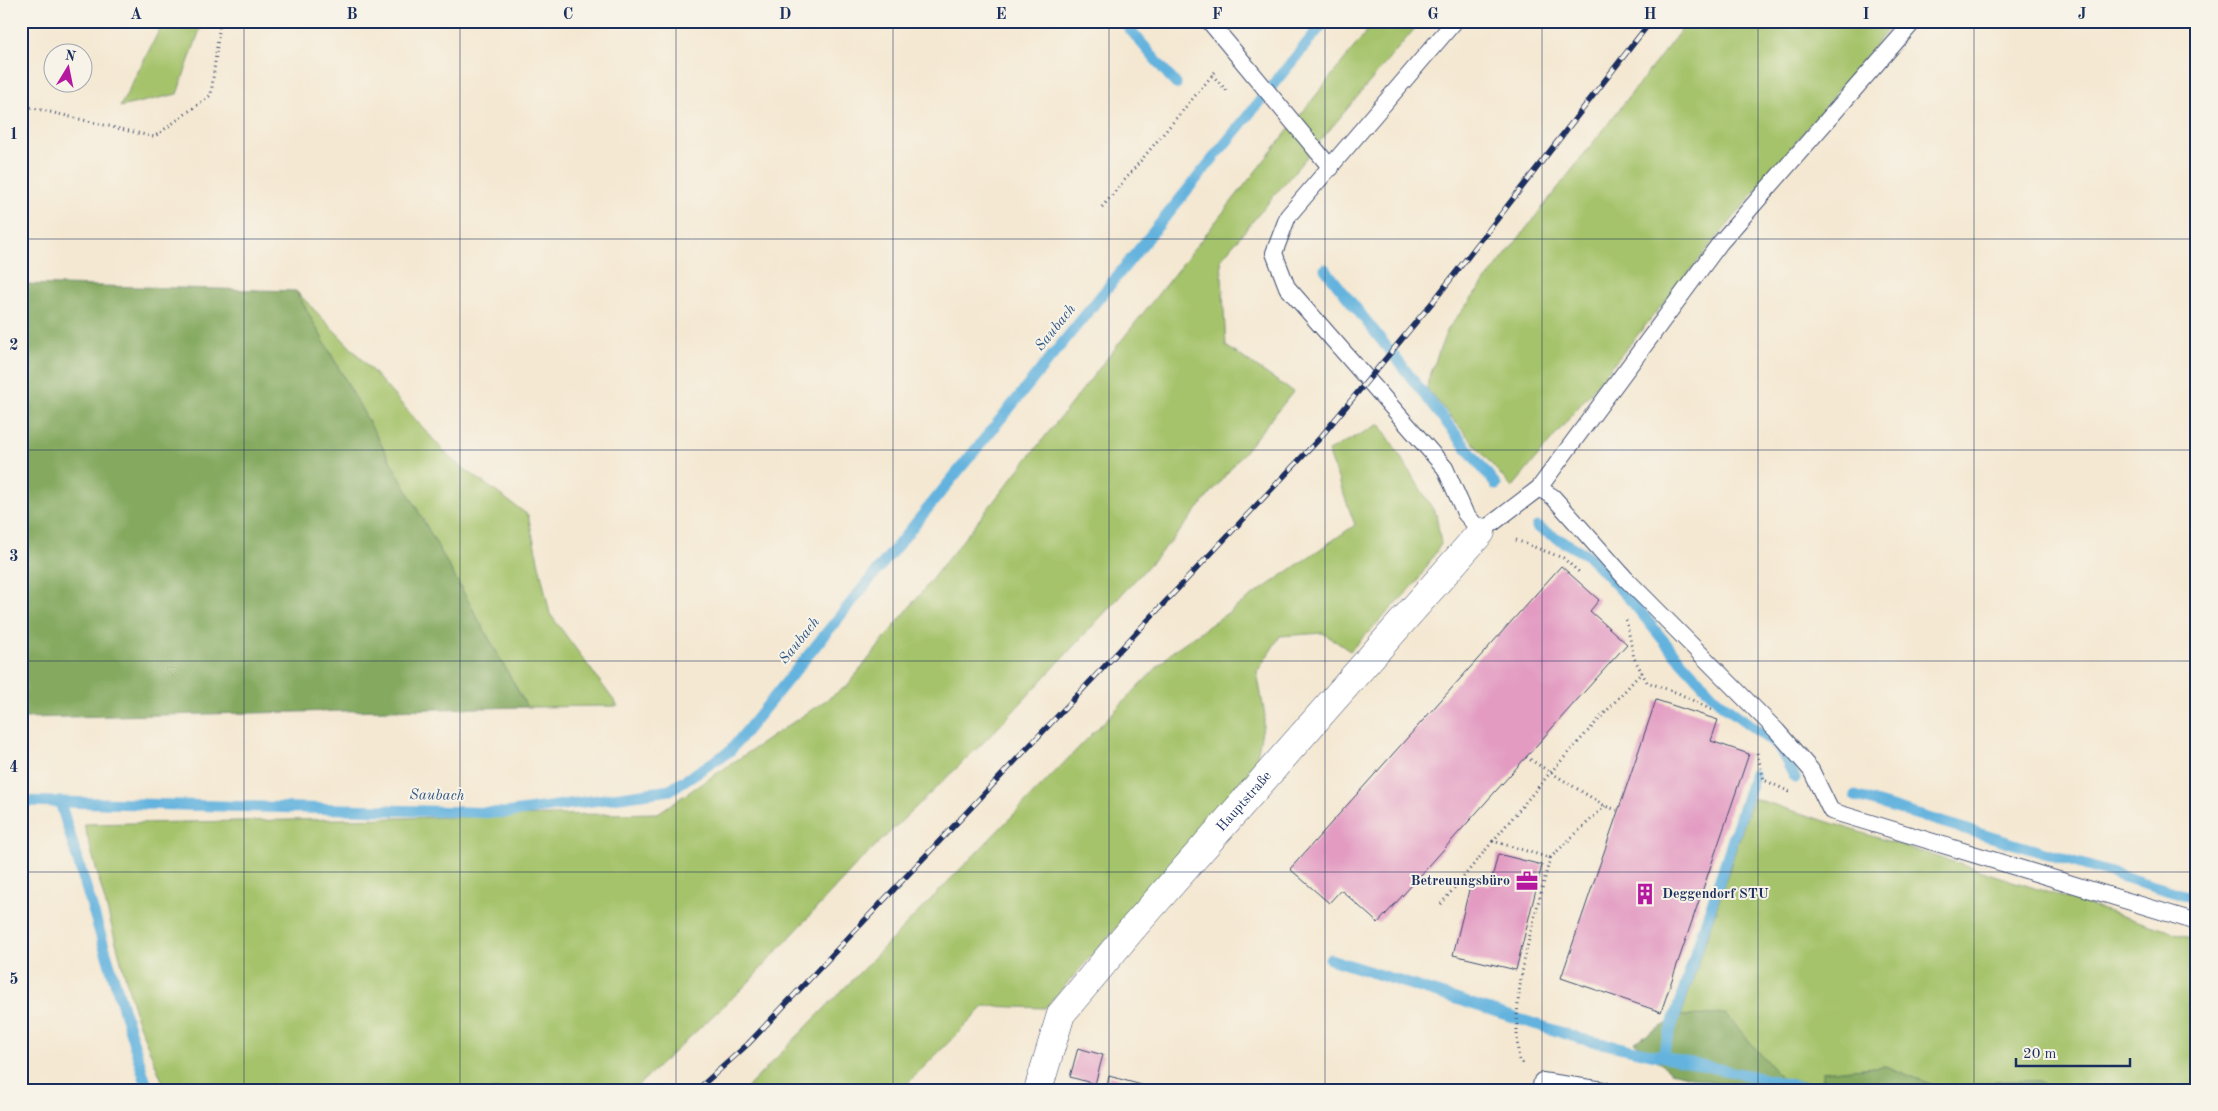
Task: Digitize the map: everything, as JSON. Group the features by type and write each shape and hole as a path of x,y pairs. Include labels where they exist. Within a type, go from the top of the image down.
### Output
{"street":[{"name":"Hauptstraße","path":"1038,1090 1061,1014 1131,930 1481,532"}],"lane":[{"path":"1209,21 1331,168"},
{"path":"1455,21 1288,216 1274,253 1288,287 1445,468 1464,513 1481,532 1539,488 1720,243 1914,21"},
{"path":"1539,488 1552,497 1669,624 1777,732 1811,770 1832,811 2197,922"},
{"path":"1540,1090 1542,1081 1604,1090"}],"path":[{"path":"21,105 154,137 211,95 220,21"},
{"path":"1102,207 1234,50 1256,21"},
{"path":"1212,75 1233,98"},
{"path":"1481,532 1514,539 1563,558 1581,574"},
{"path":"1625,615 1634,658 1647,682 1678,693 1717,712"},
{"path":"1441,904 1550,773 1642,672"},
{"path":"1756,747 1764,780 1832,811"},
{"path":"1526,757 1605,806 1617,810"},
{"path":"1517,1041 1519,984 1550,858 1605,806"},
{"path":"1493,841 1550,858"}],"green space":[{"path":"164,21 203,21 177,94 120,107"},
{"path":"1375,21 1421,21 1221,259 1226,346 1293,392 1176,536 992,734 860,861 746,985 633,1090 166,1090 137,1020 84,824 658,813 847,686"},
{"path":"1688,21 1895,21 1512,488 1427,389 1428,381 1447,330"},
{"path":"21,284 296,291 527,707 21,718"},
{"path":"296,291 356,353 451,459 528,515 550,614 618,706 527,707"},
{"path":"1380,424 1436,514 1441,544 1416,583 1350,651 1323,633 1280,636 1257,672 1265,716 1253,776 1045,1008 985,1006 901,1090 745,1090 1174,650 1355,525 1328,451"},
{"path":"1753,798 2197,940 2197,1090 2048,1090 2039,1081 2004,1081 1943,1089 1885,1066 1823,1072 1823,1086 1781,1078 1726,1015 1681,1016"},
{"path":"1726,1014 1781,1078 1823,1086 1822,1072 1885,1066 1943,1089 2004,1081 2040,1081 2048,1090 1741,1090 1671,1072 1634,1042 1681,1016"}],"building":[{"path":"1561,566 1599,600 1590,611 1627,644 1378,923 1341,890 1329,903 1290,869"},
{"name":"Deggendorf STU","path":"1656,700 1718,720 1711,741 1749,754 1661,1012 1561,978"},
{"path":"1498,854 1542,865 1516,970 1453,955 1471,882 1490,886"},
{"path":"1078,1048 1103,1055 1095,1084 1070,1077"},
{"path":"1109,1076 1156,1089 1156,1090 1106,1090"}],"waterway":[{"path":"1123,21 1176,84"},
{"name":"Saubach","path":"21,801 506,813 670,790 730,751 1325,21"},
{"path":"1325,269 1496,485"},
{"path":"1537,527 1589,556 1634,604 1673,652 1718,701 1779,747 1795,778"},
{"path":"1662,1056 1754,775"},
{"path":"1855,796 2197,899"},
{"name":"Saubach","path":"60,802 148,1090"},
{"path":"1330,959 1582,1039 1815,1090"}],"railway":[{"path":"697,1090 748,1044 1319,439 1436,298 1651,21"}],"place":[{"name":"Betreuungsbüro","path":"1527,881"},
{"name":"Deggendorf STU","path":"1645,894"}]}
